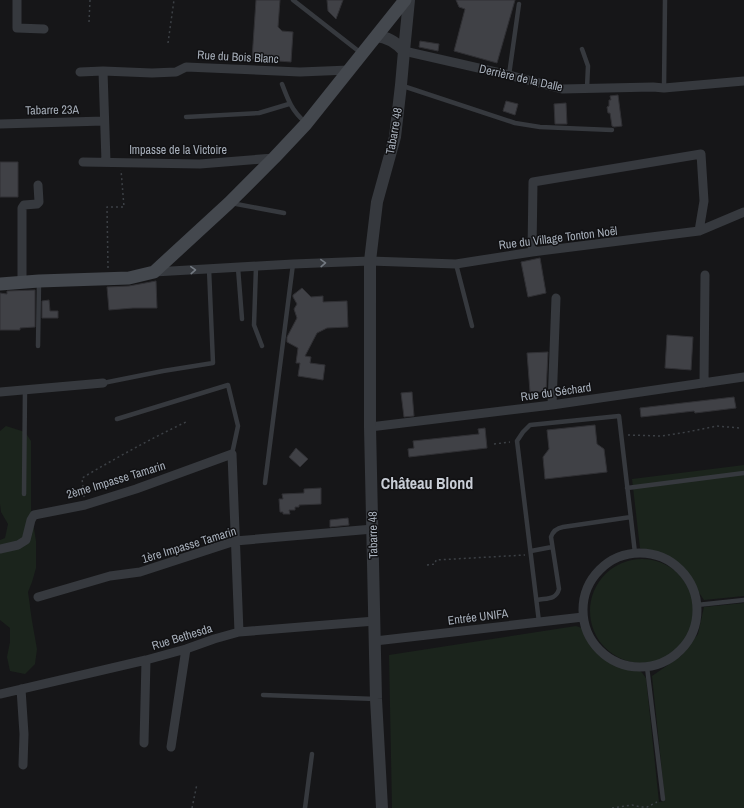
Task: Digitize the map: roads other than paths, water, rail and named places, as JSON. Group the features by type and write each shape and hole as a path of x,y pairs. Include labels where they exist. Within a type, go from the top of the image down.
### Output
{"main road":[{"path":"0,284 129,278 154,272 229,203 306,124 405,0"}],"street":[{"path":"17,0 17,28 44,29"},
{"name":"Tabarre 48","path":"380,808 370,427 370,261 377,202 395,137 409,0"},
{"name":"Derrière de la Dalle","path":"376,36 382,36 390,39 398,44 404,51 509,75 562,89 664,88 744,80"},
{"name":"Rue du Bois Blanc","path":"80,72 176,72 186,67 300,72 349,70"},
{"path":"103,71 106,162"},
{"name":"Tabarre 23A","path":"0,124 104,121"},
{"path":"532,252 533,182 701,154 704,200 699,232"},
{"name":"Impasse de la Victoire","path":"83,162 200,164 274,158"},
{"path":"22,282 22,208 24,205 37,204 39,202 38,185"},
{"name":"Rue du Village Tonton Noël","path":"370,261 456,264 532,252 699,232 744,212"},
{"path":"154,272 370,261"},
{"path":"704,383 705,275"},
{"path":"552,405 556,298"},
{"name":"Rue du Séchard","path":"370,427 552,405 744,377"},
{"path":"0,392 103,383"},
{"path":"232,454 239,632"},
{"name":"2ème Impasse Tamarin","path":"0,549 18,545 26,540 31,520 34,515 85,505 136,489 232,454"},
{"name":"1ère Impasse Tamarin","path":"38,597 110,576 140,572 235,541 373,529"},
{"path":"635,553 653,554 670,560 683,572 693,588 697,605 696,623 689,639 678,652 664,662 647,667 629,666 612,660 598,649 591,639 583,617 584,598 590,581 602,567 617,557 635,553"},
{"name":"Entrée UNIFA","path":"375,642 583,617"},
{"name":"Rue Bethesda","path":"0,694 146,660 239,632 375,621"},
{"path":"171,747 186,649"},
{"path":"144,744 146,660"},
{"path":"21,689 24,734 23,765"}],"lane":[{"path":"293,0 362,54"},
{"path":"664,88 665,0"},
{"path":"509,75 519,4"},
{"path":"582,48 588,66 587,88"},
{"path":"282,84 289,104 306,124"},
{"path":"401,85 515,123 540,127 612,130"},
{"path":"186,117 259,112 289,104"},
{"path":"229,203 284,213"},
{"path":"265,483 293,264"},
{"path":"456,264 472,326"},
{"path":"256,267 254,325 262,346"},
{"path":"238,268 242,319"},
{"path":"103,383 213,363 209,269"},
{"path":"38,346 39,281"},
{"path":"117,419 228,385 238,426 232,454"},
{"path":"24,494 25,389"},
{"path":"539,622 518,441 523,432 530,425 619,416 635,553"},
{"path":"627,488 744,473"},
{"path":"537,600 554,598 558,593 559,589 551,537 555,530 559,528 631,517"},
{"path":"531,553 552,547"},
{"path":"697,605 744,600"},
{"path":"647,667 663,799"},
{"path":"263,694 376,699"},
{"path":"306,808 312,754"}],"district":[{"name":"Château Blond","path":"427,483"}]}
